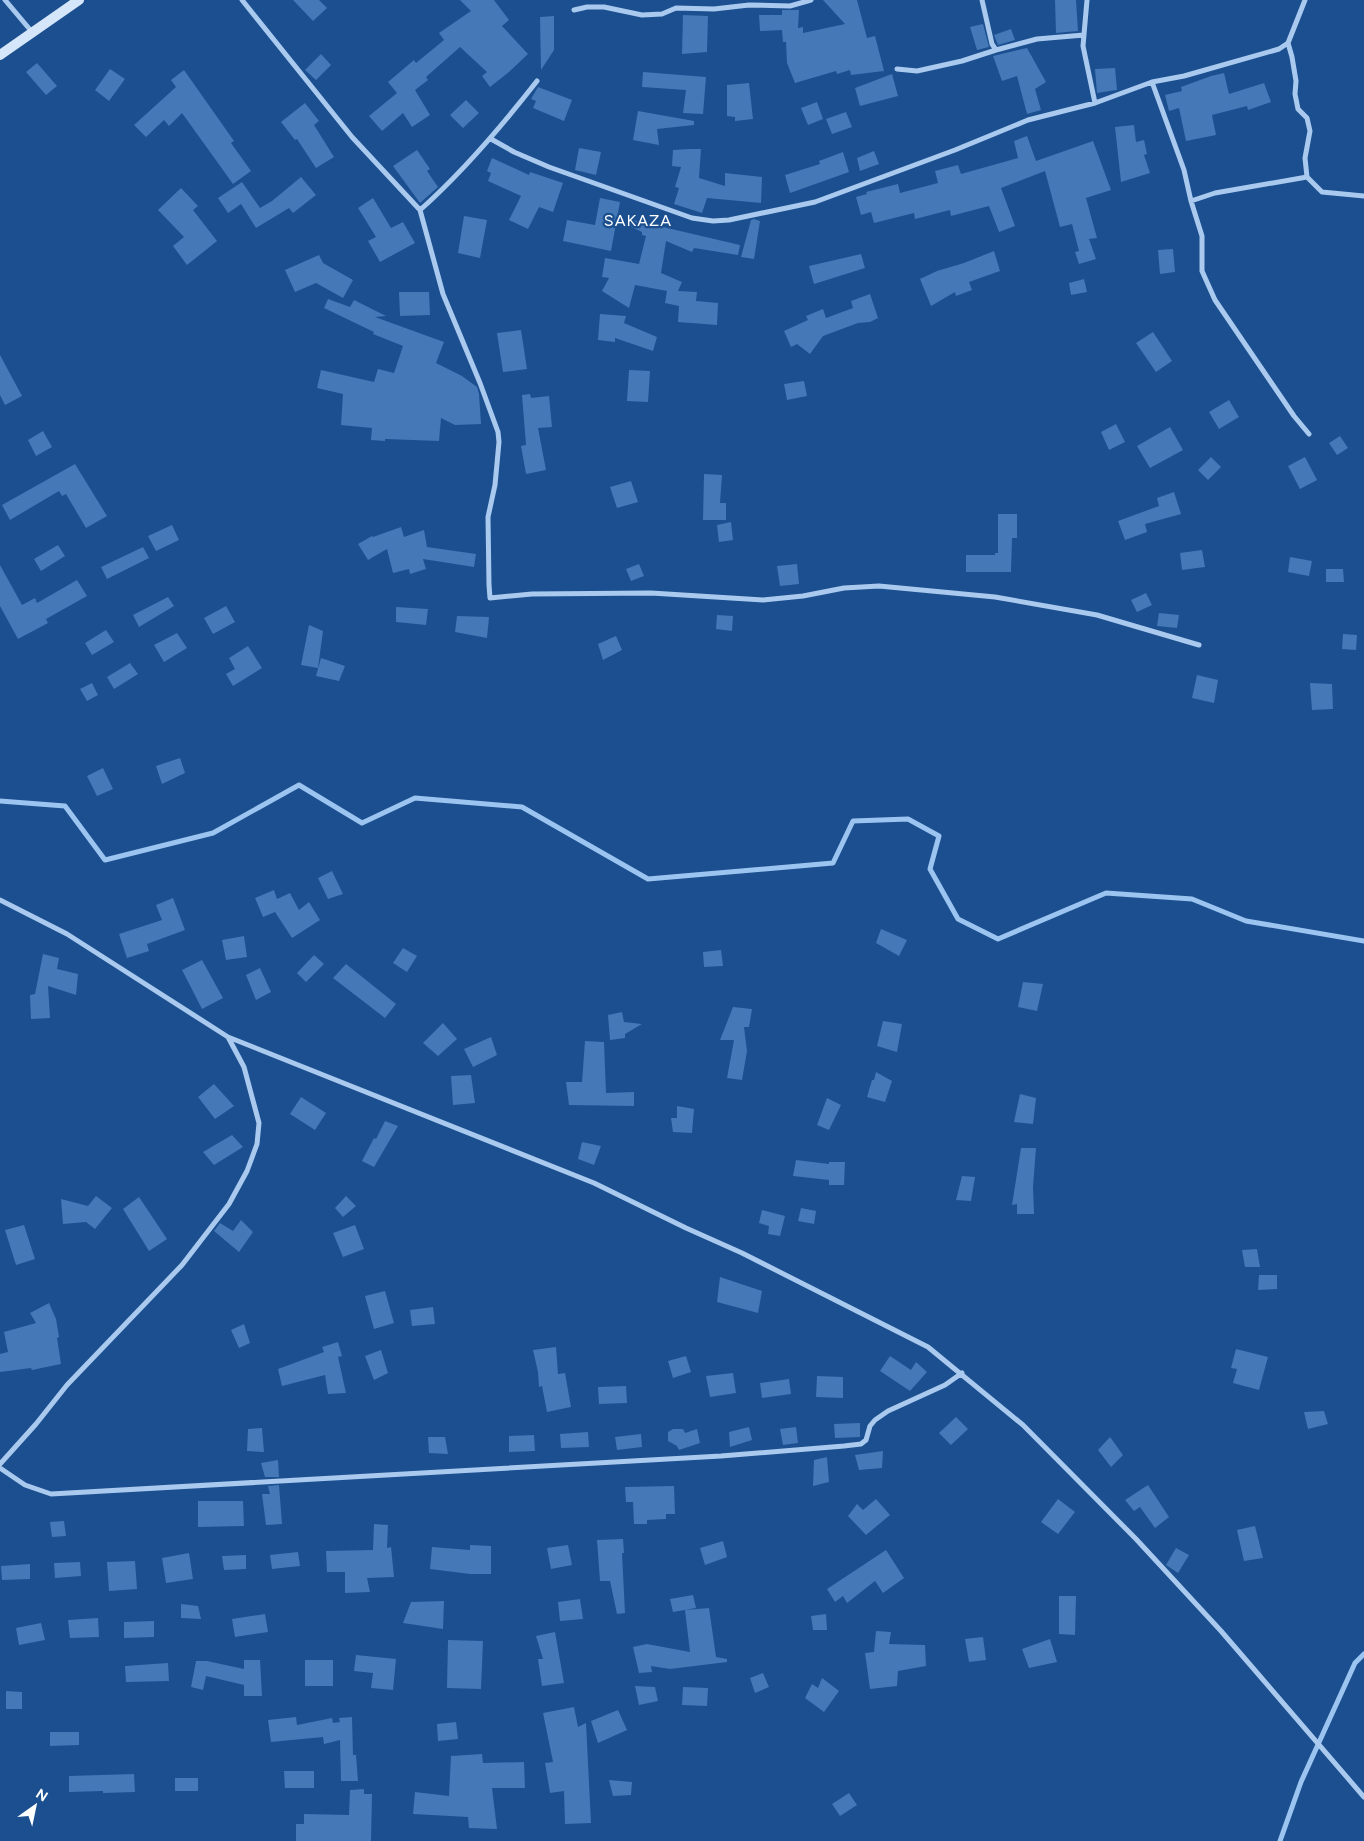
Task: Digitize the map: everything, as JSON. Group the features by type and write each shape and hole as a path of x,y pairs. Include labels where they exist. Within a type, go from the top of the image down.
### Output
{"street":[{"path":"5,0 32,33"},
{"path":"0,55 79,0"},
{"path":"242,0 352,137 420,210 443,294 480,383 500,442 488,517 490,598 532,594 651,593 763,600 803,596 844,588 879,586 996,597 1097,615 1199,645"},
{"path":"574,10 587,7 604,7 642,15 662,14 676,8 714,9 748,5 790,6 811,0"},
{"path":"982,0 992,44 996,50"},
{"path":"1087,0 1083,46 1094,103"},
{"path":"1305,0 1288,43 1295,73 1295,94 1298,109 1307,118 1310,131 1305,158 1307,177 1322,192 1364,196"},
{"path":"897,69 917,71 962,61 1037,39 1084,35"},
{"path":"491,139 514,152 549,167 692,218 713,221 729,220 815,202 1028,120 1094,103 1152,82 1184,76 1279,49 1288,43"},
{"path":"420,210 444,189 491,139 537,81"},
{"path":"1152,82 1184,170 1190,201 1202,236 1202,271 1215,300 1294,416 1309,434"},
{"path":"1190,201 1215,193 1307,177"},
{"path":"0,900 67,934 228,1036 594,1183 742,1253 874,1318 928,1347 1023,1425 1136,1539 1221,1631 1364,1796"},
{"path":"228,1036 244,1067 259,1123 257,1144 248,1171 229,1204 182,1265 67,1385 0,1466 25,1485 51,1494 702,1458 861,1444 866,1440 870,1426 875,1420 888,1411 944,1385 962,1373"}],"building":[{"path":"293,0 319,0 327,8 313,21"},
{"path":"460,0 494,0 509,20 502,26 528,54 490,87 482,76 487,72 460,47 426,77 428,80 415,90 430,115 412,127 403,113 382,131 369,116 397,93 388,82 414,60 416,63 444,40 439,33 471,11"},
{"path":"823,0 857,0 867,38 875,36 884,71 851,75 850,70 837,74 836,71 795,83 787,63 786,42 783,42 782,30 760,31 759,15 782,15 782,10 799,10 798,28 803,27 803,33 845,24"},
{"path":"1055,0 1076,0 1078,31 1056,33"},
{"path":"683,15 708,16 707,52 682,54"},
{"path":"554,16 554,50 541,70 540,17"},
{"path":"983,24 989,47 977,50 970,27"},
{"path":"1011,29 1015,40 998,45 994,35"},
{"path":"1027,48 1046,82 1035,89 1041,110 1027,114 1017,76 1002,81 993,56"},
{"path":"321,54 331,65 316,80 305,70"},
{"path":"37,63 57,86 46,95 26,72"},
{"path":"1115,68 1117,90 1097,93 1095,69"},
{"path":"110,69 125,79 109,101 95,90"},
{"path":"184,70 234,141 231,143 251,171 233,184 182,113 169,126 164,120 146,137 134,125 176,87 171,80"},
{"path":"643,72 706,77 703,114 683,113 686,90 642,87"},
{"path":"1224,73 1229,94 1264,83 1271,102 1248,110 1247,106 1212,115 1216,135 1186,141 1179,108 1169,111 1165,95 1182,91 1181,87"},
{"path":"892,74 898,96 860,106 855,88"},
{"path":"749,83 753,119 735,121 735,117 727,116 727,85"},
{"path":"538,87 572,100 564,121 533,108 536,101 531,99"},
{"path":"466,100 479,113 463,128 450,115"},
{"path":"817,102 823,119 808,125 801,108"},
{"path":"305,103 319,121 314,125 334,157 316,168 297,139 295,140 281,122"},
{"path":"638,111 694,121 694,125 657,129 659,145 633,140"},
{"path":"846,112 852,127 832,134 826,119"},
{"path":"1134,125 1136,142 1144,140 1147,154 1144,155 1150,173 1121,182 1115,127"},
{"path":"1027,136 1036,161 1093,141 1111,190 1086,198 1097,238 1089,239 1096,259 1079,264 1075,252 1079,251 1072,224 1060,227 1045,171 1001,188 1015,226 999,232 989,206 951,216 950,210 915,219 914,213 874,223 871,212 861,215 856,197 867,194 866,192 898,184 900,193 938,183 935,171 958,165 961,174 1018,158 1014,141"},
{"path":"579,148 601,152 596,175 575,170"},
{"path":"701,149 699,178 725,186 725,173 762,177 761,203 707,198 702,213 674,204 679,188 675,187 681,167 672,166 673,150"},
{"path":"417,150 430,169 427,171 438,187 420,203 393,166"},
{"path":"874,151 879,164 860,171 857,158"},
{"path":"843,152 849,172 790,193 785,175 820,164 819,161"},
{"path":"492,158 529,175 530,172 563,183 553,212 539,207 528,229 509,220 521,196 488,181 491,173 487,171"},
{"path":"301,177 316,195 293,213 289,208 256,228 241,204 228,213 218,198 242,182 260,208 272,201"},
{"path":"181,188 198,206 193,210 217,241 187,265 173,246 184,237 158,210"},
{"path":"373,198 391,228 403,222 415,243 380,262 368,241 376,237 358,208"},
{"path":"600,198 620,202 611,251 563,241 567,220 595,225"},
{"path":"464,216 487,220 480,258 458,253"},
{"path":"633,220 740,245 738,255 694,248 692,252 666,241 661,273 682,282 678,291 697,292 696,301 718,303 717,325 678,322 679,306 665,303 667,291 635,285 629,308 602,291 609,278 602,277 605,258 639,264 646,236 631,227"},
{"path":"751,220 760,221 754,259 741,257"},
{"path":"1173,249 1175,272 1160,274 1158,250"},
{"path":"994,251 1000,271 969,282 972,290 956,296 955,292 931,306 920,279"},
{"path":"861,254 865,268 814,284 809,266"},
{"path":"319,255 323,263 353,280 343,298 316,283 295,292 285,270"},
{"path":"1084,279 1087,292 1071,295 1069,283"},
{"path":"399,292 429,292 430,315 400,316"},
{"path":"870,294 878,318 823,336 810,354 797,344 791,347 784,331 808,320 806,316 823,309 826,318 853,308 851,301"},
{"path":"328,299 350,307 354,300 386,316 375,317 444,342 436,363 462,376 477,387 481,424 455,425 441,418 439,441 371,440 372,428 341,425 343,394 317,388 321,370 374,382 378,369 394,373 403,346 373,334 374,332 324,308"},
{"path":"600,314 626,316 624,323 657,337 653,351 615,338 615,342 598,340"},
{"path":"521,330 527,369 503,372 497,333"},
{"path":"1153,332 1172,361 1156,372 1136,343"},
{"path":"0,355 22,396 5,405 0,395"},
{"path":"629,370 650,371 648,402 627,401"},
{"path":"804,381 807,396 787,400 784,384"},
{"path":"530,394 531,398 549,396 552,427 538,428 546,470 526,474 521,446 526,445 522,395"},
{"path":"1229,400 1239,417 1219,429 1209,412"},
{"path":"1116,424 1125,442 1109,450 1101,432"},
{"path":"1170,427 1183,450 1150,468 1137,446"},
{"path":"43,431 52,447 36,456 28,440"},
{"path":"1340,436 1348,448 1337,455 1329,443"},
{"path":"1211,457 1221,467 1208,480 1198,470"},
{"path":"1305,457 1317,480 1300,489 1288,466"},
{"path":"75,464 107,516 86,528 66,494 62,496 59,491 10,520 2,505"},
{"path":"704,474 722,475 720,503 726,503 726,520 703,520"},
{"path":"631,481 638,502 617,508 610,487"},
{"path":"1174,492 1181,514 1145,524 1147,532 1125,540 1118,521 1159,506 1157,498"},
{"path":"998,514 1017,514 1017,538 1012,538 1011,572 966,572 966,555 995,555 995,553 998,553"},
{"path":"731,522 733,540 719,542 717,525"},
{"path":"172,525 179,540 156,551 148,536"},
{"path":"401,527 404,537 424,530 427,547 476,554 474,567 423,559 426,569 410,574 409,569 393,573 387,549 368,560 358,544 372,536"},
{"path":"58,545 65,556 41,571 34,559"},
{"path":"143,547 149,558 107,579 101,567"},
{"path":"1202,550 1205,567 1182,570 1180,553"},
{"path":"1290,557 1312,561 1309,576 1288,572"},
{"path":"639,564 644,576 631,581 626,569"},
{"path":"797,564 799,584 780,586 777,566"},
{"path":"0,565 22,605 35,598 37,603 77,580 87,596 46,619 48,623 18,639 0,606"},
{"path":"1326,569 1343,569 1344,582 1326,582"},
{"path":"1146,593 1152,605 1137,612 1131,600"},
{"path":"168,597 174,606 139,627 133,615"},
{"path":"226,606 235,622 213,634 204,618"},
{"path":"396,607 428,609 426,625 396,622"},
{"path":"1159,613 1179,615 1177,628 1157,626"},
{"path":"717,615 733,616 732,631 716,629"},
{"path":"457,616 489,617 487,638 455,632"},
{"path":"309,625 323,631 318,668 301,665"},
{"path":"106,630 114,642 92,655 85,643"},
{"path":"177,633 187,648 164,662 154,645"},
{"path":"1343,634 1357,635 1356,650 1342,649"},
{"path":"616,636 622,650 603,660 598,644"},
{"path":"248,646 262,668 233,686 226,674 235,669 229,658"},
{"path":"321,658 345,666 339,681 316,676"},
{"path":"130,663 138,674 114,689 107,677"},
{"path":"1197,675 1218,680 1214,703 1192,698"},
{"path":"92,683 98,695 87,701 80,689"},
{"path":"1310,683 1332,684 1333,709 1312,710"},
{"path":"180,758 185,773 162,784 156,766"},
{"path":"103,768 113,789 97,796 87,776"},
{"path":"332,871 343,894 328,899 318,878"},
{"path":"274,890 277,899 290,893 299,910 309,902 320,920 292,938 275,912 263,917 255,898"},
{"path":"173,898 185,930 147,944 149,951 127,958 119,934 162,920 156,905"},
{"path":"881,929 907,940 899,956 876,943"},
{"path":"244,936 247,957 226,960 222,940"},
{"path":"403,948 417,956 407,972 393,963"},
{"path":"721,950 723,966 704,967 703,952"},
{"path":"43,954 59,958 57,969 78,974 76,995 48,986 50,1018 31,1019 30,995 35,994"},
{"path":"314,955 324,964 306,982 297,973"},
{"path":"202,960 223,998 202,1009 182,970"},
{"path":"346,964 396,1004 385,1018 333,978"},
{"path":"260,968 271,992 256,1000 246,975"},
{"path":"1023,982 1043,984 1037,1011 1018,1007"},
{"path":"733,1007 752,1009 749,1027 744,1027 747,1051 742,1080 727,1078 734,1040 720,1040"},
{"path":"622,1012 624,1022 642,1024 625,1034 625,1038 610,1040 608,1015"},
{"path":"883,1021 902,1024 897,1052 877,1046"},
{"path":"443,1023 457,1039 438,1056 423,1043"},
{"path":"491,1037 497,1055 473,1067 464,1049"},
{"path":"585,1041 604,1042 606,1093 634,1092 634,1106 569,1105 566,1082 582,1082"},
{"path":"876,1072 892,1081 885,1102 867,1097"},
{"path":"471,1075 475,1103 453,1105 451,1076"},
{"path":"214,1084 234,1106 215,1119 198,1097"},
{"path":"1020,1094 1036,1098 1033,1124 1014,1122"},
{"path":"301,1097 326,1113 315,1130 290,1114"},
{"path":"827,1098 841,1105 829,1130 817,1125"},
{"path":"677,1106 694,1109 692,1133 673,1132 671,1118 677,1118"},
{"path":"385,1121 398,1126 374,1167 362,1161"},
{"path":"232,1135 243,1147 214,1165 203,1152"},
{"path":"582,1142 601,1146 594,1165 578,1159"},
{"path":"1021,1148 1036,1148 1033,1187 1034,1214 1017,1214 1017,1204 1012,1205"},
{"path":"796,1160 829,1164 829,1162 845,1162 844,1185 829,1185 829,1180 793,1176"},
{"path":"962,1176 975,1177 971,1201 956,1200"},
{"path":"96,1196 112,1208 95,1229 86,1222 63,1224 61,1199 88,1206"},
{"path":"346,1196 356,1206 343,1217 335,1208"},
{"path":"139,1197 167,1239 149,1251 123,1209"},
{"path":"801,1208 816,1211 814,1224 798,1221"},
{"path":"762,1210 785,1216 780,1236 768,1234 769,1226 759,1223"},
{"path":"241,1220 253,1232 239,1252 214,1231 220,1223 233,1231"},
{"path":"24,1225 35,1259 16,1265 5,1230"},
{"path":"355,1225 364,1249 343,1257 333,1233"},
{"path":"1257,1249 1260,1267 1245,1267 1242,1250"},
{"path":"1259,1275 1277,1275 1277,1289 1258,1290"},
{"path":"720,1277 762,1291 758,1313 717,1302"},
{"path":"385,1291 394,1323 374,1329 365,1296"},
{"path":"49,1303 56,1319 61,1364 32,1370 31,1368 0,1372 0,1354 8,1352 4,1332 36,1323 30,1313"},
{"path":"433,1307 435,1324 412,1326 410,1310"},
{"path":"244,1324 250,1343 239,1348 231,1330"},
{"path":"338,1342 342,1356 338,1357 346,1393 328,1394 325,1375 282,1386 278,1369 324,1352 322,1347"},
{"path":"556,1347 558,1374 565,1373 571,1407 547,1412 542,1386 539,1387 533,1350"},
{"path":"1236,1349 1268,1357 1259,1390 1233,1383 1237,1369 1231,1368"},
{"path":"381,1350 388,1373 374,1380 365,1356"},
{"path":"686,1356 691,1372 673,1378 668,1361"},
{"path":"890,1356 911,1370 916,1362 927,1372 910,1391 880,1371"},
{"path":"733,1373 736,1393 710,1397 706,1376"},
{"path":"817,1376 843,1377 843,1398 816,1397"},
{"path":"789,1379 791,1394 762,1398 760,1383"},
{"path":"626,1386 627,1403 599,1404 598,1387"},
{"path":"1324,1411 1328,1424 1308,1429 1304,1412"},
{"path":"956,1417 968,1429 951,1445 939,1433"},
{"path":"860,1423 860,1437 835,1438 834,1424"},
{"path":"749,1427 752,1440 730,1447 729,1432"},
{"path":"796,1427 798,1443 783,1445 780,1429"},
{"path":"262,1428 264,1452 247,1451 248,1429"},
{"path":"673,1429 683,1429 685,1433 697,1429 700,1443 679,1450 677,1446 668,1441 668,1432"},
{"path":"588,1432 589,1447 561,1448 560,1434"},
{"path":"641,1434 642,1447 617,1450 615,1437"},
{"path":"534,1435 535,1451 509,1452 509,1436"},
{"path":"428,1437 445,1437 448,1454 429,1453"},
{"path":"1110,1437 1123,1455 1111,1467 1098,1450"},
{"path":"883,1451 882,1468 859,1470 855,1455"},
{"path":"827,1457 829,1482 813,1486 814,1460"},
{"path":"278,1460 279,1477 265,1477 261,1463"},
{"path":"279,1485 282,1524 266,1525 262,1494 270,1494 268,1486"},
{"path":"1148,1485 1169,1517 1155,1528 1140,1507 1134,1511 1125,1500"},
{"path":"674,1486 675,1514 666,1514 666,1519 647,1520 647,1524 634,1524 633,1502 626,1502 625,1487"},
{"path":"876,1499 890,1515 866,1535 848,1516 857,1504 863,1510"},
{"path":"1058,1499 1075,1512 1058,1534 1041,1522"},
{"path":"198,1501 243,1501 244,1526 198,1527"},
{"path":"64,1521 66,1536 52,1537 50,1522"},
{"path":"374,1524 388,1525 387,1548 391,1547 394,1577 367,1578 370,1592 345,1593 345,1572 327,1572 326,1551 373,1550"},
{"path":"1255,1526 1263,1558 1244,1561 1237,1530"},
{"path":"623,1539 625,1613 617,1614 610,1581 600,1581 597,1540"},
{"path":"723,1541 727,1557 705,1565 700,1548"},
{"path":"470,1545 491,1546 491,1574 470,1574 430,1569 432,1547 470,1550"},
{"path":"568,1545 572,1565 551,1569 547,1548"},
{"path":"1176,1548 1189,1555 1178,1573 1166,1565"},
{"path":"886,1550 904,1578 883,1593 875,1581 847,1603 843,1596 835,1602 827,1589"},
{"path":"298,1552 300,1566 272,1569 270,1555"},
{"path":"189,1553 193,1579 166,1583 162,1558"},
{"path":"246,1555 246,1569 224,1570 222,1556"},
{"path":"135,1561 137,1589 109,1591 107,1562"},
{"path":"80,1562 81,1576 55,1578 54,1563"},
{"path":"30,1564 30,1579 2,1580 1,1566"},
{"path":"693,1595 696,1608 673,1612 670,1599"},
{"path":"1059,1596 1076,1596 1075,1635 1059,1634"},
{"path":"580,1599 583,1619 560,1621 558,1602"},
{"path":"444,1601 443,1629 403,1623 411,1602"},
{"path":"181,1604 198,1606 201,1619 181,1618"},
{"path":"709,1608 716,1657 727,1659 727,1662 670,1669 651,1666 652,1672 639,1673 633,1647 647,1644 690,1652 685,1610"},
{"path":"265,1614 268,1632 235,1637 232,1619"},
{"path":"826,1614 827,1630 813,1630 811,1616"},
{"path":"98,1618 99,1637 70,1638 68,1620"},
{"path":"154,1621 154,1637 124,1638 124,1622"},
{"path":"41,1623 45,1640 19,1645 16,1628"},
{"path":"876,1631 891,1632 889,1644 925,1645 926,1666 898,1671 897,1686 870,1689 865,1653 874,1652"},
{"path":"555,1632 564,1683 542,1686 538,1659 543,1659 536,1636"},
{"path":"983,1637 986,1660 969,1662 965,1639"},
{"path":"1050,1639 1057,1662 1029,1668 1022,1649"},
{"path":"448,1640 483,1641 481,1689 447,1688"},
{"path":"356,1655 396,1659 393,1690 371,1688 373,1673 354,1671"},
{"path":"244,1660 260,1660 262,1696 244,1696 244,1685 206,1676 203,1690 191,1687 196,1661 207,1661 244,1669"},
{"path":"305,1660 333,1660 333,1686 305,1686"},
{"path":"168,1663 169,1681 126,1682 125,1666"},
{"path":"763,1673 769,1687 755,1693 750,1678"},
{"path":"822,1678 839,1691 824,1712 805,1698 812,1684 818,1688"},
{"path":"635,1686 655,1687 658,1701 639,1705"},
{"path":"683,1687 708,1688 707,1706 682,1705"},
{"path":"6,1691 22,1692 22,1709 6,1709"},
{"path":"574,1707 578,1727 586,1723 591,1823 565,1824 564,1791 550,1793 545,1763 553,1762 543,1713"},
{"path":"618,1710 627,1730 598,1743 591,1721"},
{"path":"296,1717 297,1725 332,1718 333,1723 340,1722 339,1718 352,1717 353,1755 356,1755 358,1781 341,1781 340,1740 324,1744 323,1737 271,1742 268,1720"},
{"path":"456,1722 458,1739 438,1741 437,1724"},
{"path":"50,1732 79,1732 79,1745 50,1746"},
{"path":"482,1754 483,1763 524,1762 525,1788 492,1788 497,1829 469,1828 468,1817 413,1814 415,1792 449,1796 451,1756"},
{"path":"284,1771 314,1771 314,1788 285,1788"},
{"path":"134,1774 135,1792 69,1792 69,1776"},
{"path":"175,1778 198,1778 198,1791 175,1791"},
{"path":"609,1780 632,1782 631,1795 613,1796"},
{"path":"364,1789 364,1794 372,1794 371,1841 296,1841 296,1824 304,1824 304,1814 349,1815 350,1790"},
{"path":"849,1793 857,1805 840,1816 832,1804"}],"waterway":[{"path":"0,801 65,806 105,860 213,833 299,785 362,823 415,798 522,807 648,879 833,863 853,821 908,819 939,836 930,869 958,919 998,939 1106,893 1192,899 1246,921 1364,941"},
{"path":"1280,1841 1301,1782 1355,1663 1364,1654"}],"district":[{"name":"SAKAZA","path":"638,220"}]}
